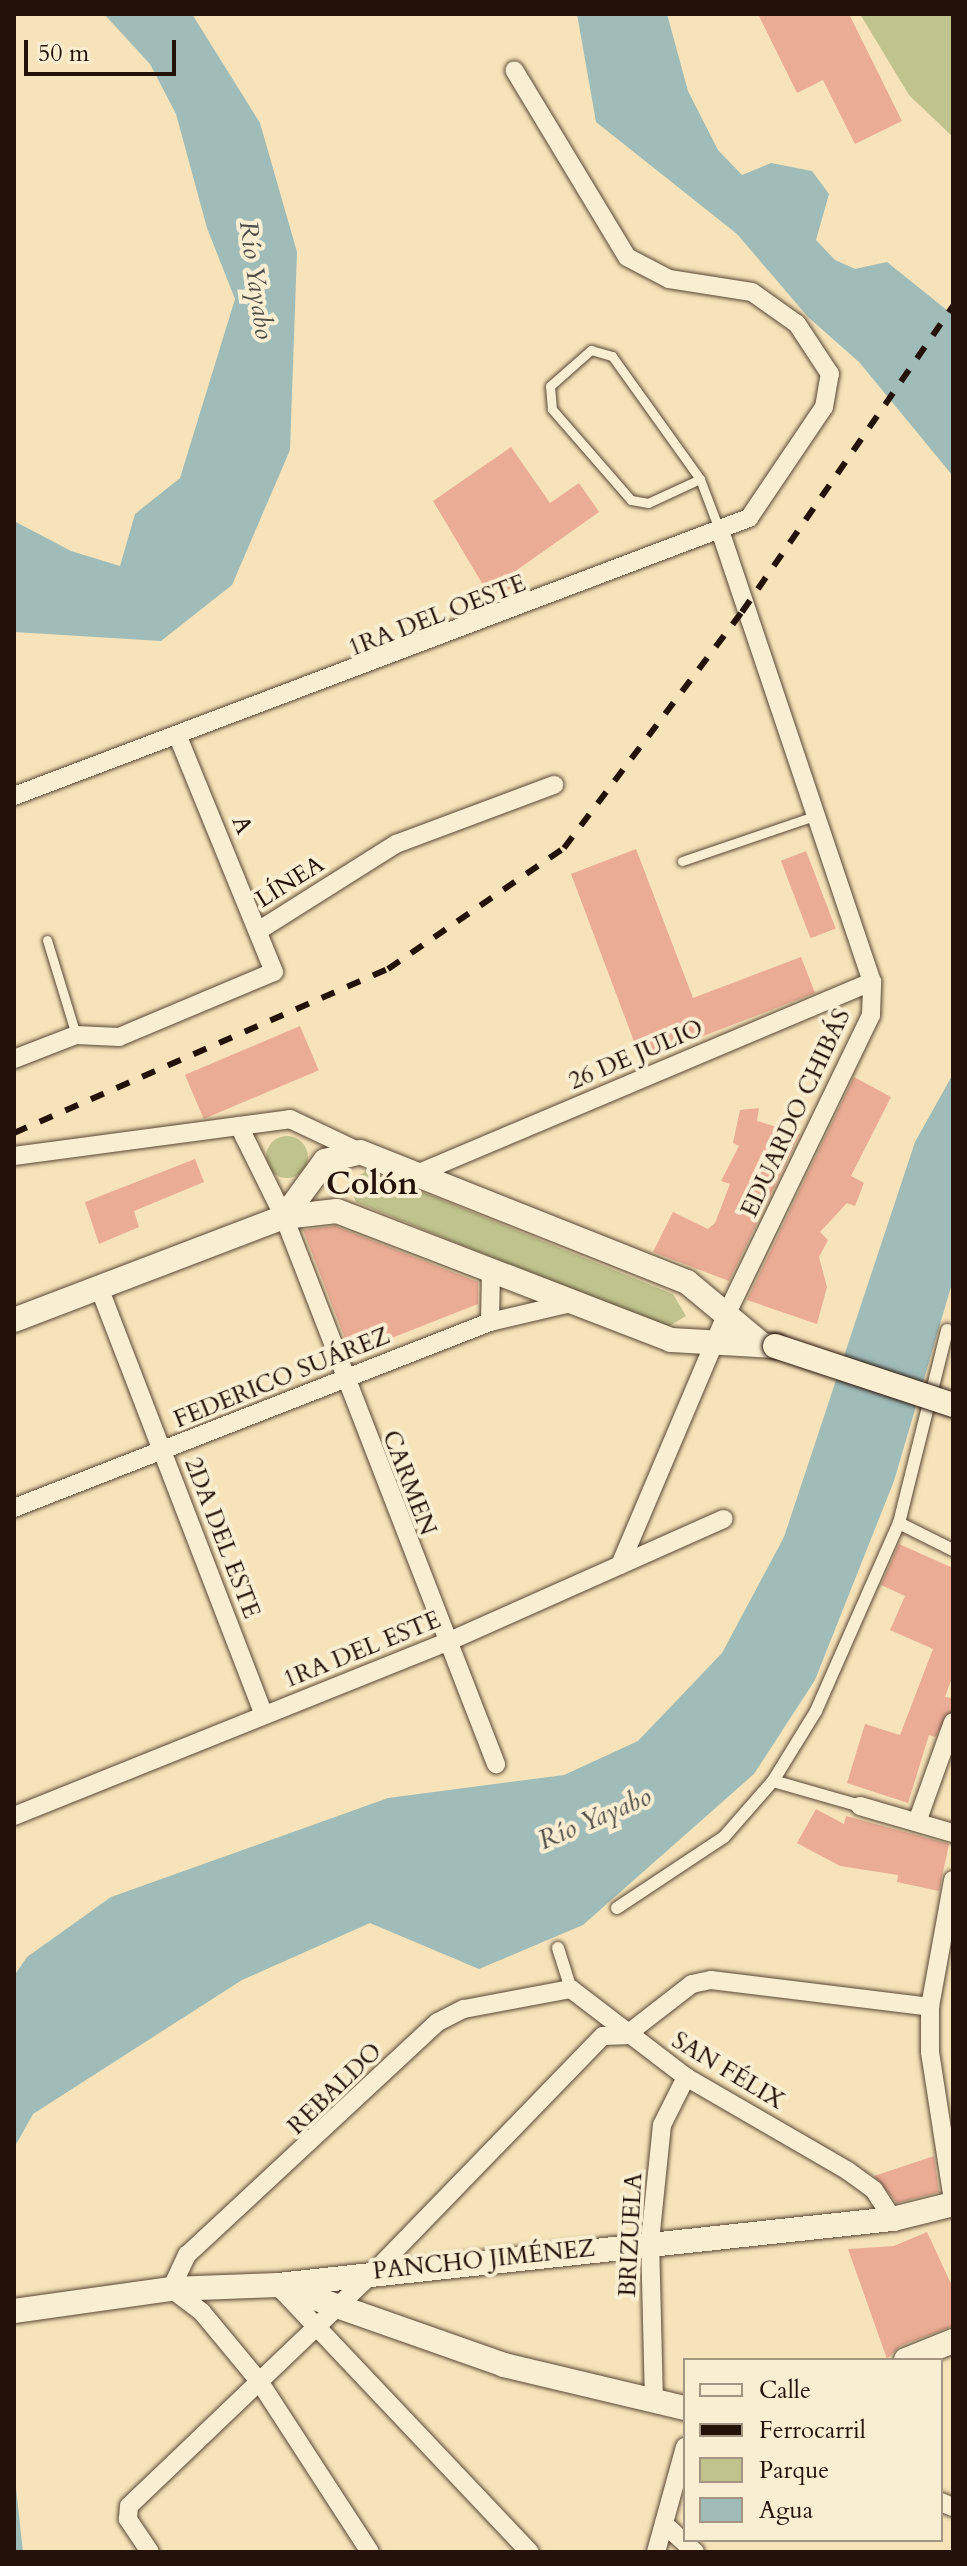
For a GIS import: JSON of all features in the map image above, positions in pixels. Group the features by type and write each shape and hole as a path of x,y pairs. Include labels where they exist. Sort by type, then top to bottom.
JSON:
{"main road":[{"path":"284,1217 336,1153 360,1152 687,1282 767,1344"},
{"path":"317,1176 337,1211"},
{"path":"14,1320 100,1290 284,1217 337,1211 671,1340 767,1344 953,1405"},
{"path":"671,1340 695,1335 704,1322 687,1282"},
{"name":"PANCHO JIMÉNEZ","path":"14,2311 171,2289 278,2285 650,2241 893,2219 953,2202"},
{"path":"278,2285 504,2365 683,2408"},
{"path":"911,2358 953,2341"}],"street":[{"name":"1RA DEL OESTE","path":"14,796 179,739 721,533 749,518 824,407 830,374 797,324 752,292 669,279 627,257 514,70"},
{"name":"EDUARDO CHIBÁS","path":"620,1565 718,1342 727,1313 871,1015 872,982 721,533"},
{"name":"A","path":"179,739 261,929"},
{"name":"LÍNEA","path":"14,1059 76,1035 119,1037 268,980 275,962 261,929 396,844 554,785"},
{"name":"26 DE JULIO","path":"419,1173 872,982"},
{"path":"14,1156 290,1119 360,1152"},
{"name":"CARMEN","path":"239,1126 284,1217 445,1643 496,1764"},
{"path":"490,1322 491,1272"},
{"name":"2DA DEL ESTE","path":"100,1290 264,1714"},
{"name":"FEDERICO SUÁREZ","path":"14,1508 490,1322 571,1303"},
{"path":"617,1908 724,1837 773,1781 816,1711 899,1523 947,1330"},
{"name":"1RA DEL ESTE","path":"14,1816 445,1643 724,1519"},
{"path":"899,1523 953,1550"},
{"path":"917,1822 953,1722"},
{"path":"773,1781 953,1833"},
{"path":"953,1880 930,2007 933,2096 953,2202"},
{"path":"558,1948 571,1989"},
{"path":"150,2552 128,2519 129,2506 374,2272 603,2036 626,2035 692,1984 711,1980 930,2007"},
{"name":"SAN FÉLIX","path":"571,1989 626,2035 686,2077 822,2152 874,2190 893,2219"},
{"name":"REBALDO","path":"171,2289 187,2255 438,2022 464,2009 571,1989"},
{"name":"BRIZUELA","path":"654,2402 650,2241 662,2125 686,2077"},
{"path":"278,2285 314,2328 530,2552"},
{"path":"171,2289 202,2312 259,2381 370,2552"},
{"path":"656,2552 683,2454"},
{"path":"664,2524 683,2541"}],"lane":[{"path":"700,479 648,503 631,500 552,409 550,386 591,350 612,356 700,479 721,533"},
{"path":"682,861 814,816"},
{"path":"47,940 76,1035"}],"green space":[{"path":"860,14 953,14 953,137 909,95"},
{"path":"287,1136 302,1142 308,1157 302,1172 287,1178 272,1172 266,1157 272,1142"},
{"path":"368,1170 673,1294 686,1316 666,1328 356,1202 348,1182"}],"water":[{"name":"Río Yayabo","path":"104,14 192,14 260,123 297,252 290,450 232,585 161,641 14,632 14,521 71,551 120,566 135,514 180,478 235,299 207,228 176,114 150,64"},
{"path":"577,14 667,14 688,91 718,150 742,175 771,163 812,171 829,194 816,240 835,260 855,269 887,262 953,315 953,476 859,362 808,317 737,234 596,122"},
{"name":"Río Yayabo","path":"953,1074 953,1280 894,1481 815,1680 754,1774 583,1925 479,1969 370,1923 242,1980 33,2114 14,2148 14,1976 27,1957 111,1897 388,1798 564,1775 638,1741 722,1653 784,1537 915,1142"},
{"path":"14,2470 23,2552 14,2552"}],"building":[{"path":"758,14 849,14 902,121 855,144 823,80 797,93"},
{"path":"511,447 550,503 579,483 599,512 517,570 527,584 489,595 433,501"},
{"path":"636,849 693,998 801,957 815,993 641,1060 571,874"},
{"path":"806,851 836,928 811,938 781,861"},
{"path":"300,1026 319,1070 204,1119 185,1075"},
{"path":"854,1077 891,1097 851,1176 864,1183 855,1206 847,1203 820,1232 828,1240 819,1257 827,1287 817,1324 747,1300"},
{"path":"759,1108 757,1121 800,1134 729,1281 653,1252 673,1212 708,1229 715,1223 730,1184 721,1181 739,1146 733,1143 740,1110"},
{"path":"195,1159 204,1182 134,1211 139,1227 99,1244 85,1202"},
{"path":"335,1226 478,1282 478,1304 351,1354 303,1230"},
{"path":"899,1544 953,1568 953,1675 945,1697 953,1698 953,1710 935,1737 929,1735 908,1803 847,1783 865,1724 900,1735 933,1649 890,1630 905,1596 881,1585"},
{"path":"816,1809 844,1824 846,1816 949,1844 939,1891 897,1882 898,1875 840,1866 797,1843"},
{"path":"934,2156 939,2192 897,2203 874,2176"},
{"path":"927,2232 953,2288 953,2326 900,2346 887,2358 848,2249 894,2246"}],"railway":[{"path":"14,1133 388,969 564,848 742,612 953,306"}],"district":[{"name":"Colón","path":"372,1184"}]}
